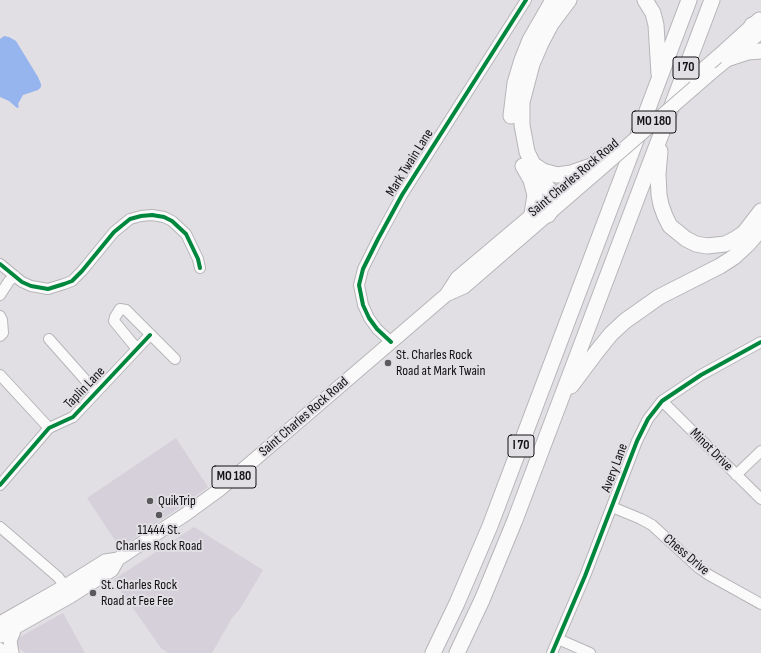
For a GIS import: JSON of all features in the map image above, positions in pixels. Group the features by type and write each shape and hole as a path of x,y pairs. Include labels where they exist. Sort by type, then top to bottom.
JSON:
{"highway":[{"path":"532,214 535,195 515,147 511,116 512,101 515,83 525,53 542,18 553,0"},
{"path":"554,203 533,165 525,146 522,125 522,102 532,64 541,43 551,24 569,0"},
{"path":"645,0 653,13 656,25 659,79"},
{"name":"I 70","path":"434,653 461,596 490,526 689,0"},
{"name":"I 70","path":"457,653 501,556 712,0"},
{"path":"724,57 761,51"},
{"path":"661,135 658,174 659,195 665,216 670,226 678,234 696,244 717,246 725,244 744,233 761,211"},
{"path":"533,165 543,171 557,175 592,169"},
{"path":"530,180 554,203"},
{"path":"561,400 598,350 625,321 659,297 720,266 734,257 761,229"}],"main road":[{"name":"Saint Charles Rock Road","path":"592,169 604,154 724,57 759,24"},
{"name":"Saint Charles Rock Road","path":"0,636 66,600 112,570 118,560 219,490 446,295 464,287 592,169 711,73 724,57"},
{"name":"Saint Charles Rock Road","path":"446,295 457,278 532,214 554,203"},
{"name":"Saint Charles Rock Road","path":"0,623 65,586 105,560 118,560"},
{"path":"12,653 10,641 15,628"}],"street":[{"name":"Mark Twain Lane","path":"391,342 377,329 369,318 363,305 359,285 363,269 402,194 526,0"},
{"path":"0,264 31,286 48,289 64,284 72,281 114,232 130,219 152,215 164,217 172,221 186,234 198,259 200,268"},
{"path":"0,294 9,281 15,276"},
{"path":"137,349 114,321 120,309 126,310 175,359"},
{"path":"0,316 2,320 3,333 0,336"},
{"name":"Taplin Lane","path":"0,485 49,428 73,417 150,335"},
{"path":"48,339 96,392"},
{"name":"Avery Lane","path":"552,653 585,576 637,441 648,419 662,402 700,375 761,342"},
{"path":"0,375 49,428"},
{"name":"Minot Drive","path":"662,402 761,499"},
{"path":"736,475 761,451"},
{"name":"Chess Drive","path":"612,507 652,525 699,568 761,604"},
{"path":"0,527 58,577 65,586"},
{"path":"558,640 590,653"},
{"path":"0,648 6,653"}],"shaded area":[{"name":"QuikTrip","path":"176,438 208,487 120,548 87,498"},
{"path":"194,527 263,570 240,609 232,618 212,653 168,653 161,648 113,580"},
{"path":"63,613 85,653 25,653 16,646 16,640 18,638"}],"water":[{"path":"4,36 16,41 41,84 41,87 38,90 23,95 18,104 19,107 17,108 9,101 0,97 0,39"}],"cycle path":[{"path":"391,342 377,329 369,318 363,305 359,285 363,269 402,195 526,0"},
{"path":"0,264 22,282 31,286 48,289 64,284 72,281 114,232 130,219 152,215 164,217 172,221 186,234 198,259 200,268"},
{"path":"0,485 49,428 73,417 150,335"},
{"path":"552,653 585,576 637,441 648,419 662,401 701,375 761,342"}],"place":[{"name":"St. Charles Rock Road at Mark Twain","path":"388,363"},
{"name":"QuikTrip","path":"150,501"},
{"name":"11444 St. Charles Rock Road","path":"159,515"},
{"name":"St. Charles Rock Road at Fee Fee","path":"93,593"}]}
